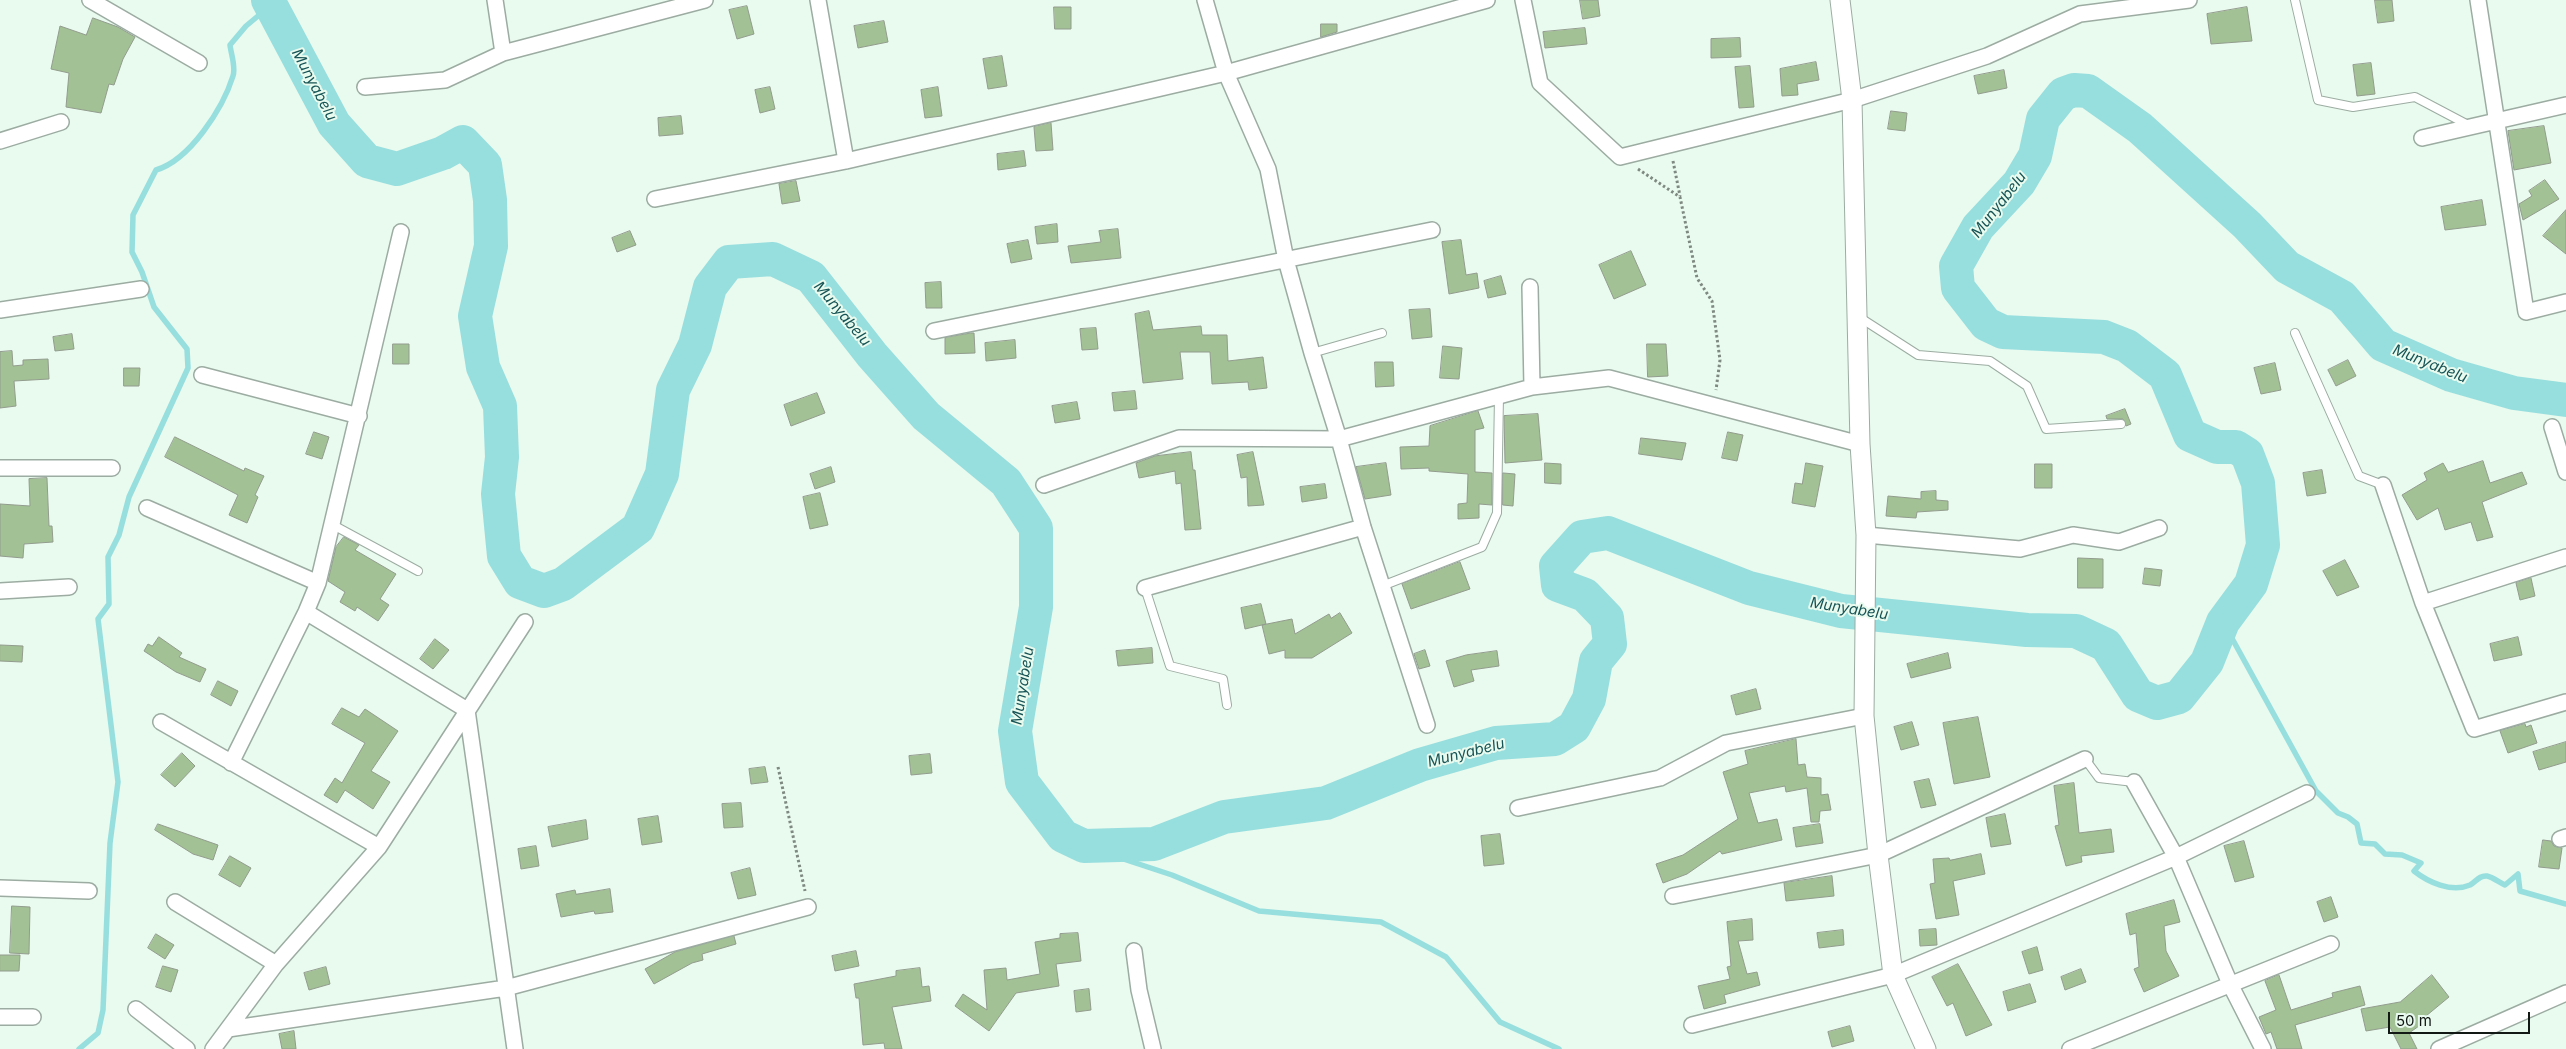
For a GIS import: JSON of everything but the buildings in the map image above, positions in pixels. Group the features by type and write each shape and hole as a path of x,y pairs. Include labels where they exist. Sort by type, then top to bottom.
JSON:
{"street":[{"path":"90,0 199,63"},
{"path":"495,0 503,53"},
{"path":"366,87 445,80 503,53 705,0"},
{"path":"818,0 846,161"},
{"path":"1206,0 1226,73 1268,169 1286,260 1339,439 1362,527 1428,725"},
{"path":"655,199 846,161 1226,73 1487,0"},
{"path":"1523,0 1540,83 1620,158 1852,100 1987,56 2080,14 2144,3 2189,0"},
{"path":"1840,0 1852,100 1860,444 1866,535 1864,716 1878,855 1893,975 1926,1049"},
{"path":"2478,0 2526,312 2566,302"},
{"path":"2422,138 2498,123 2566,105"},
{"path":"0,142 61,122"},
{"path":"934,331 1432,230"},
{"path":"231,763 306,612 318,583 334,525 401,232"},
{"path":"1530,287 1532,388"},
{"path":"0,310 141,289"},
{"path":"202,375 359,416"},
{"path":"1044,485 1179,438 1339,439 1532,388 1609,378 1860,444"},
{"path":"2552,427 2566,472"},
{"path":"0,468 112,468"},
{"path":"2383,485 2423,603 2474,729 2566,702"},
{"path":"147,508 318,583"},
{"path":"1145,588 1362,527"},
{"path":"1866,535 2020,549 2073,535 2119,542 2159,528"},
{"path":"2423,603 2566,557"},
{"path":"0,591 69,588"},
{"path":"306,612 467,710"},
{"path":"212,1049 276,964 379,846 526,622"},
{"path":"467,710 515,1049"},
{"path":"1518,808 1660,778 1726,743 1864,716"},
{"path":"161,722 379,846"},
{"path":"1673,896 1878,855 2085,758"},
{"path":"2134,782 2176,857 2231,986 2263,1049"},
{"path":"1692,1025 1893,975 2176,857 2307,793"},
{"path":"0,888 89,891"},
{"path":"175,902 276,964"},
{"path":"228,1029 506,988 808,906"},
{"path":"2070,1049 2332,944"},
{"path":"1134,951 1140,990 1153,1049"},
{"path":"2440,1049 2566,993"},
{"path":"136,1009 187,1049"},
{"path":"0,1017 32,1017"}],"lane":[{"path":"2295,0 2318,100 2353,107 2415,97 2472,127"},
{"path":"1857,316 1918,355 1990,361 2027,386 2046,429 2121,424"},
{"path":"1312,353 1382,333"},
{"path":"2295,333 2359,476 2383,485"},
{"path":"1382,586 1482,547 1497,513 1499,396"},
{"path":"334,525 418,571"},
{"path":"1145,588 1170,666 1223,678 1227,705"},
{"path":"2085,758 2098,778 2134,782"}],"path":[{"path":"1670,145 1696,278 1712,301 1720,360 1714,405"},
{"path":"1620,158 1680,197"},
{"path":"778,767 808,906"}],"waterway":[{"name":"Munyabelu","path":"268,0 334,124 367,161 397,169 443,153 463,142 485,165 490,200 491,246 475,316 483,367 500,406 502,457 498,494 504,556 520,582 544,591 563,584 638,528 662,474 673,390 695,345 710,287 729,262 773,259 811,277 872,355 926,416 1006,482 1036,528 1036,607 1015,731 1022,782 1063,836 1084,846 1154,844 1224,817 1326,803 1420,765 1496,743 1555,739 1574,727 1589,699 1596,661 1610,644 1607,618 1585,595 1558,585 1556,566 1582,537 1608,533 1749,588 1841,611 2027,630 2076,631 2106,645 2138,695 2157,703 2179,697 2207,662 2223,622 2251,584 2263,545 2258,483 2247,454 2236,447 2217,447 2190,435 2165,375 2127,346 2104,337 2003,332 1986,324 1958,288 1956,266 1978,227 2019,183 2035,156 2043,119 2063,94 2074,90 2088,91 2140,128 2247,225 2287,267 2342,297 2383,345 2451,375 2514,393 2566,400"},
{"path":"79,1049 98,1033 103,1010 110,843 118,782 98,619 109,604 108,557 119,535 129,497 188,368 187,349 154,307 142,272 132,252 133,215 156,170 181,156 204,131 222,103 233,76 234,65 230,45 246,26 270,6"},
{"path":"2223,622 2316,791 2338,813 2348,817 2357,824 2361,843 2375,844 2385,854 2402,855 2421,863 2414,871 2440,885 2455,888 2463,887 2484,876 2491,877 2505,885 2518,874 2520,891 2566,904"},
{"path":"1084,846 1172,875 1259,911 1381,922 1446,957 1500,1022 1559,1049"}]}
